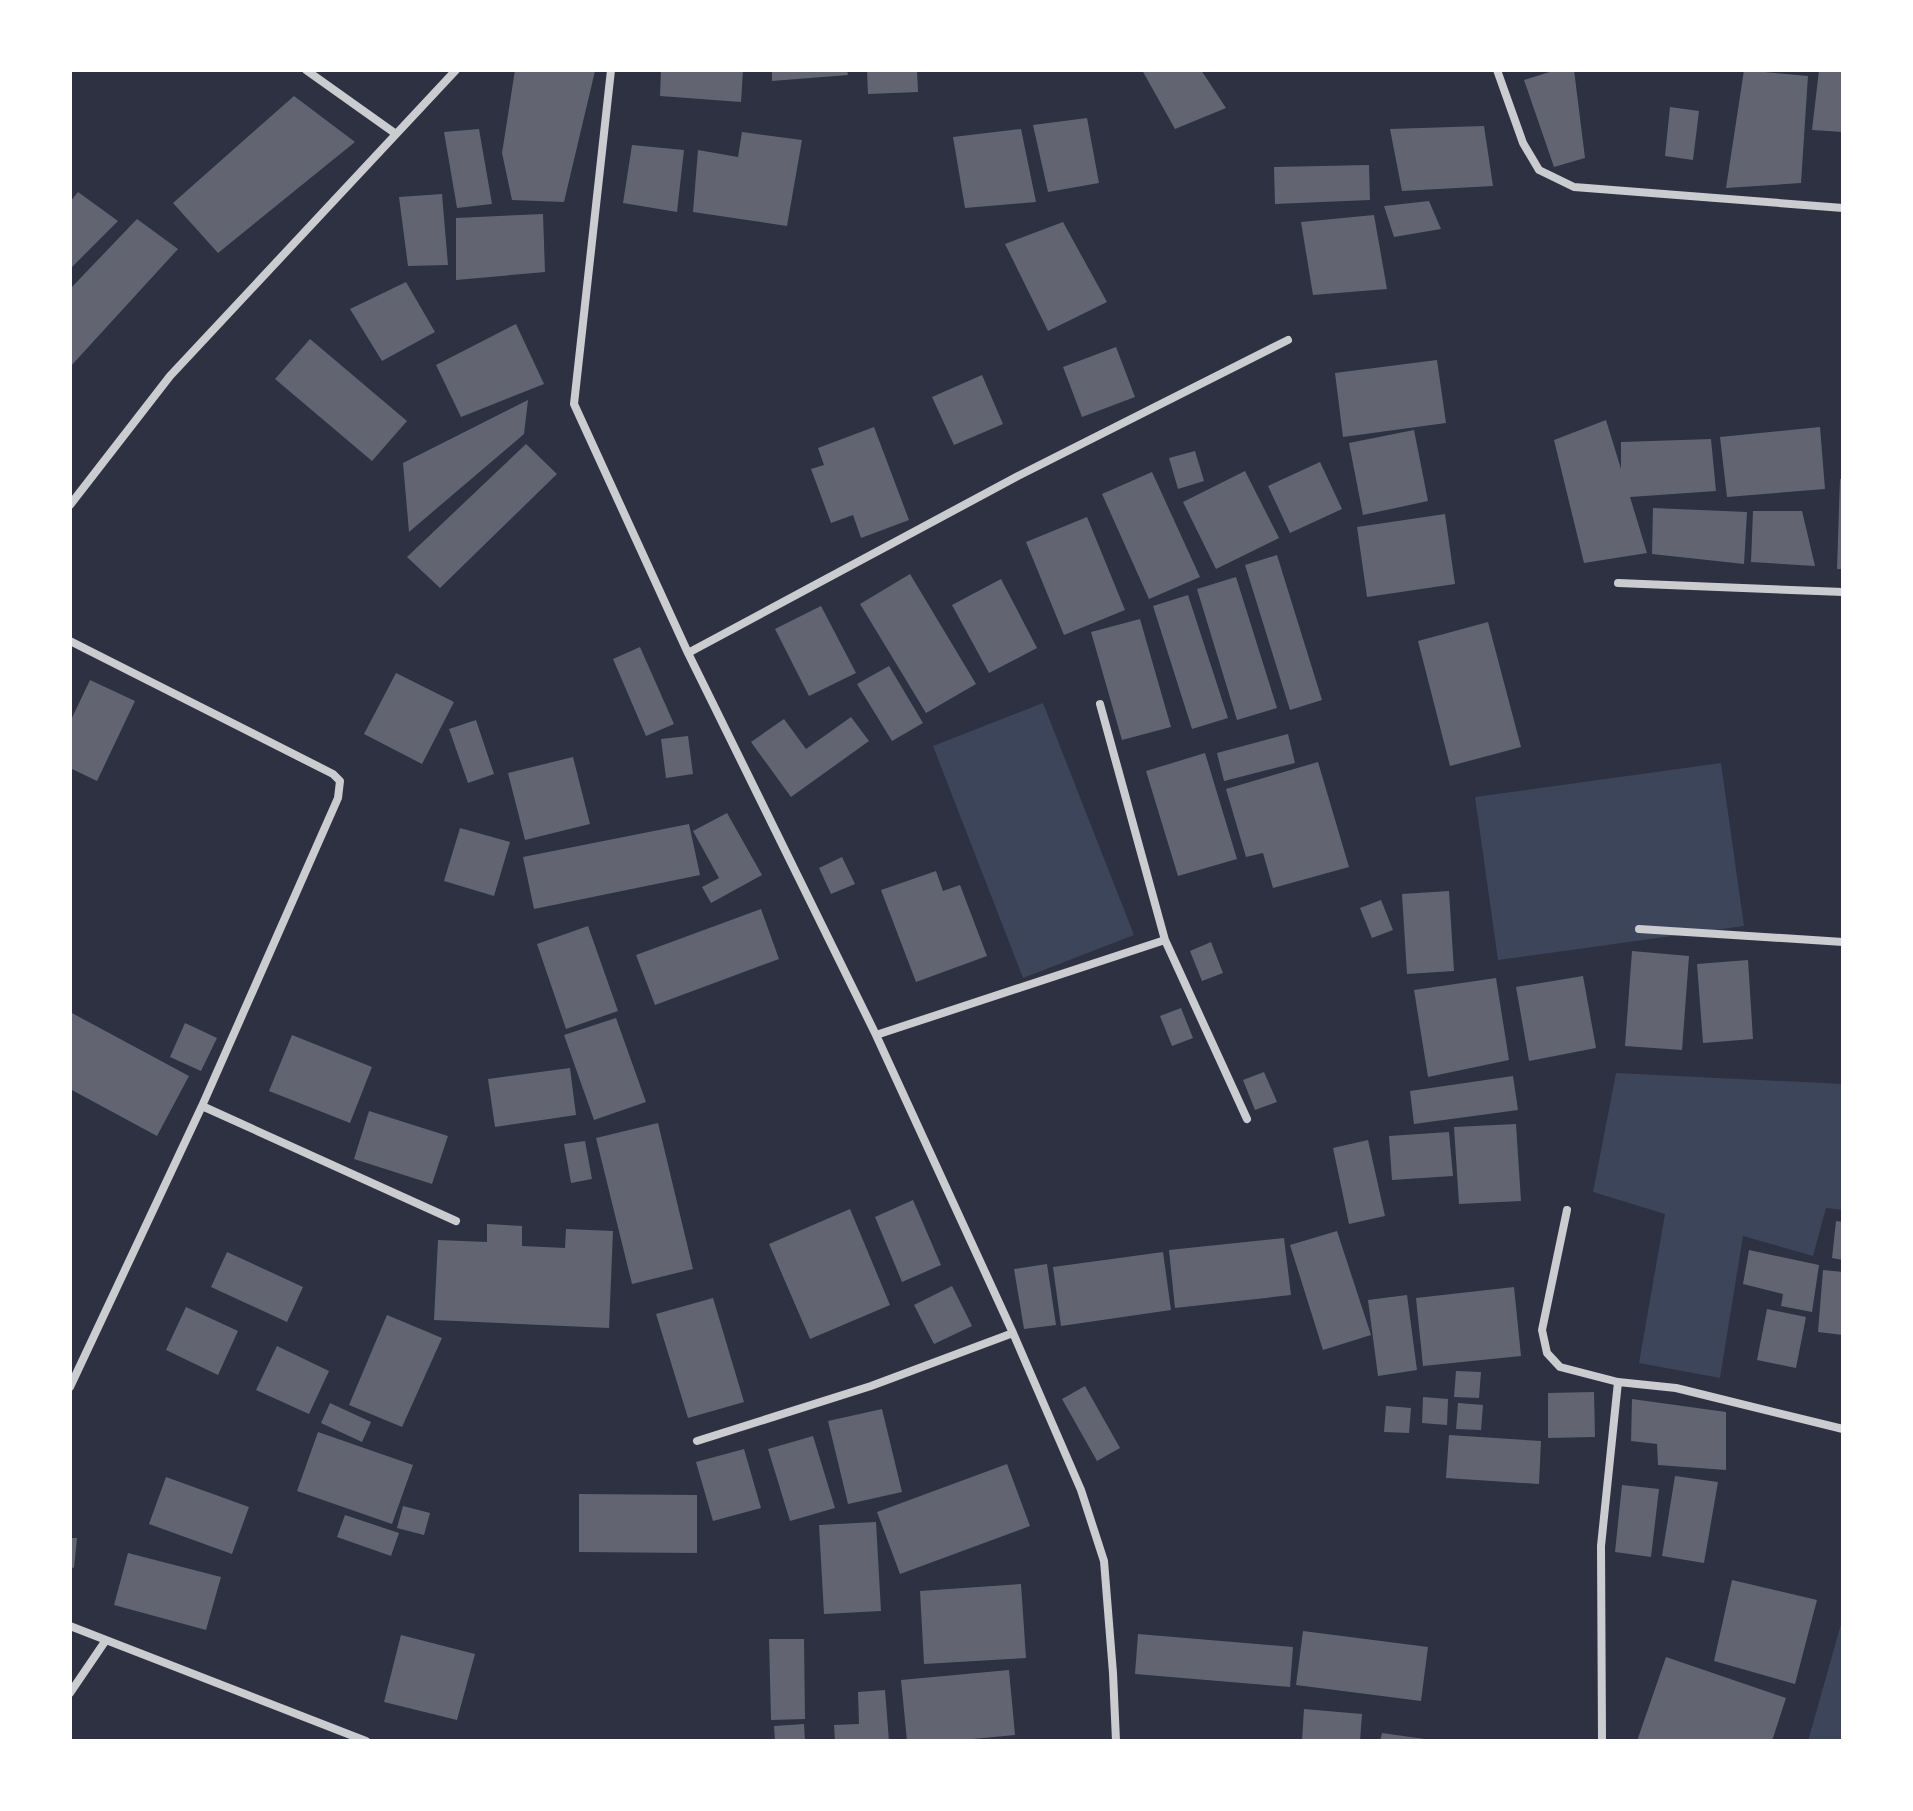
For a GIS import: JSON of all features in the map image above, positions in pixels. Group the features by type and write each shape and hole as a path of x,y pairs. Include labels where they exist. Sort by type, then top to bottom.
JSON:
{"street":[{"path":"306,70 396,134"},
{"path":"70,505 170,376 456,70"},
{"path":"611,70 574,404 688,653 876,1035 1013,1333 1081,1490 1104,1561 1116,1741"},
{"path":"1497,70 1523,143 1539,170 1574,187 1843,208"},
{"path":"688,653 1018,476 1288,340"},
{"path":"1618,583 1843,592"},
{"path":"70,641 333,774 340,781 338,798 202,1106 70,1387"},
{"path":"1100,704 1165,940 1247,1119"},
{"path":"1639,929 1843,942"},
{"path":"876,1035 1165,940"},
{"path":"202,1106 456,1221"},
{"path":"1567,1210 1542,1330 1547,1353 1560,1367 1618,1382 1676,1388 1843,1429"},
{"path":"697,1441 871,1386 1013,1333"},
{"path":"1602,1741 1601,1546 1618,1382"},
{"path":"70,1626 366,1741"},
{"path":"70,1693 106,1640"}],"shaded area":[{"path":"1043,703 1134,935 1023,978 933,746"},
{"path":"1721,763 1744,926 1498,960 1475,797"},
{"path":"1616,1073 1843,1084 1843,1210 1826,1208 1813,1256 1743,1236 1720,1378 1639,1363 1665,1214 1593,1192"},
{"path":"1843,1617 1843,1741 1808,1741"}],"building":[{"path":"515,70 595,71 564,202 512,200 502,153"},
{"path":"661,70 743,70 741,102 660,96"},
{"path":"772,70 847,70 848,75 772,81"},
{"path":"867,70 917,70 918,92 868,94"},
{"path":"1142,70 1201,70 1226,108 1175,129"},
{"path":"1556,70 1574,70 1585,158 1554,167 1524,80"},
{"path":"1744,70 1808,76 1801,183 1726,188"},
{"path":"1819,70 1843,70 1843,132 1812,130"},
{"path":"294,96 355,142 218,253 173,203"},
{"path":"1670,107 1699,111 1693,160 1665,156"},
{"path":"1087,118 1099,183 1048,192 1033,125"},
{"path":"1484,126 1493,186 1402,191 1390,129"},
{"path":"479,129 492,204 457,208 444,132"},
{"path":"1021,129 1036,202 965,208 953,137"},
{"path":"742,132 802,140 787,226 693,212 698,150 738,157"},
{"path":"632,145 684,150 677,212 623,203"},
{"path":"1369,165 1370,200 1275,204 1274,167"},
{"path":"78,192 118,221 70,269 70,202"},
{"path":"442,194 448,265 408,266 399,197"},
{"path":"1429,201 1441,229 1394,237 1384,206"},
{"path":"543,214 545,272 456,280 456,218"},
{"path":"1374,215 1387,289 1313,295 1301,222"},
{"path":"137,219 178,249 70,367 70,289"},
{"path":"1063,222 1107,302 1048,331 1005,244"},
{"path":"406,282 435,332 382,361 350,309"},
{"path":"516,324 544,384 461,417 436,365"},
{"path":"310,339 407,421 372,461 275,379"},
{"path":"1116,347 1135,397 1082,417 1063,367"},
{"path":"1437,360 1446,423 1343,437 1335,373"},
{"path":"982,375 1003,424 954,445 932,397"},
{"path":"528,400 524,434 409,532 403,463"},
{"path":"1606,420 1621,469 1621,442 1711,439 1716,491 1630,497 1647,553 1584,563 1554,440"},
{"path":"874,427 909,520 861,538 853,515 831,523 811,469 824,465 818,448"},
{"path":"1820,427 1825,489 1727,497 1720,437"},
{"path":"1414,430 1428,501 1363,515 1349,443"},
{"path":"526,444 557,474 440,588 407,557"},
{"path":"1195,451 1204,481 1178,489 1169,458"},
{"path":"1320,462 1342,509 1290,533 1268,486"},
{"path":"1245,471 1279,538 1216,569 1183,502"},
{"path":"1152,472 1200,577 1149,599 1102,494"},
{"path":"1840,479 1843,479 1843,569 1837,569"},
{"path":"1653,508 1747,512 1744,564 1652,554"},
{"path":"1753,511 1802,511 1815,566 1751,562"},
{"path":"1445,514 1455,584 1367,597 1357,527"},
{"path":"1087,517 1125,610 1064,635 1026,542"},
{"path":"1277,555 1322,700 1290,710 1245,565"},
{"path":"910,574 976,684 926,713 860,604"},
{"path":"1236,577 1277,708 1237,720 1197,589"},
{"path":"1001,579 1037,648 989,673 952,605"},
{"path":"1188,595 1228,718 1192,729 1153,606"},
{"path":"821,606 856,673 809,696 775,629"},
{"path":"1140,619 1171,727 1122,740 1091,632"},
{"path":"1488,622 1521,747 1450,766 1418,641"},
{"path":"640,647 674,724 646,736 613,659"},
{"path":"889,666 923,723 892,741 857,684"},
{"path":"396,673 454,702 422,764 364,734"},
{"path":"90,680 135,701 97,781 70,768 70,722"},
{"path":"851,717 869,741 791,797 751,742 784,719 806,749"},
{"path":"476,720 494,774 468,783 449,729"},
{"path":"1288,734 1295,763 1224,781 1217,753"},
{"path":"688,736 693,774 666,778 661,739"},
{"path":"1205,753 1237,859 1178,876 1146,771"},
{"path":"573,757 590,824 525,840 508,773"},
{"path":"1318,762 1349,867 1273,888 1263,853 1246,857 1226,789"},
{"path":"727,813 762,875 711,903 702,887 719,878 693,831"},
{"path":"689,824 700,875 534,909 523,857"},
{"path":"460,828 510,842 494,896 444,881"},
{"path":"842,857 855,884 831,894 819,868"},
{"path":"936,871 943,891 960,885 987,956 916,982 881,890"},
{"path":"1449,891 1454,971 1407,974 1402,894"},
{"path":"1381,900 1393,930 1372,938 1360,908"},
{"path":"761,909 779,959 655,1005 636,955"},
{"path":"588,926 618,1011 566,1029 537,944"},
{"path":"1211,942 1223,973 1202,981 1190,951"},
{"path":"1632,951 1689,956 1682,1050 1625,1046"},
{"path":"1748,960 1753,1039 1703,1043 1697,964"},
{"path":"1583,976 1596,1048 1529,1061 1516,987"},
{"path":"1496,978 1509,1060 1428,1077 1414,990"},
{"path":"1181,1008 1193,1038 1172,1046 1160,1016"},
{"path":"70,1012 189,1076 157,1136 70,1089"},
{"path":"616,1018 646,1102 594,1120 564,1035"},
{"path":"185,1023 217,1038 201,1071 170,1057"},
{"path":"292,1035 372,1067 350,1123 269,1091"},
{"path":"570,1068 576,1115 495,1127 488,1079"},
{"path":"1264,1072 1277,1102 1255,1110 1243,1080"},
{"path":"1513,1076 1518,1110 1414,1124 1410,1091"},
{"path":"369,1111 448,1136 432,1184 354,1159"},
{"path":"658,1123 693,1269 632,1284 596,1138"},
{"path":"1516,1124 1521,1201 1459,1204 1454,1127"},
{"path":"1449,1132 1453,1176 1392,1180 1389,1136"},
{"path":"1368,1140 1385,1216 1349,1224 1333,1148"},
{"path":"585,1141 592,1179 571,1183 564,1144"},
{"path":"913,1200 941,1265 902,1282 875,1217"},
{"path":"850,1209 890,1305 810,1339 769,1244"},
{"path":"1836,1221 1843,1222 1843,1260 1832,1258"},
{"path":"487,1224 522,1226 522,1246 565,1248 566,1229 613,1231 609,1328 434,1320 438,1240 487,1242"},
{"path":"1337,1231 1371,1335 1323,1350 1290,1245"},
{"path":"1284,1238 1291,1295 1175,1308 1169,1250"},
{"path":"1749,1250 1819,1265 1812,1312 1781,1306 1783,1294 1743,1284"},
{"path":"227,1252 303,1287 287,1322 211,1287"},
{"path":"1163,1252 1171,1310 1061,1326 1053,1267"},
{"path":"1047,1264 1056,1325 1024,1329 1014,1269"},
{"path":"1823,1270 1843,1272 1843,1335 1818,1332"},
{"path":"952,1286 972,1326 934,1344 914,1305"},
{"path":"1514,1287 1521,1356 1423,1366 1416,1298"},
{"path":"1407,1295 1417,1370 1378,1376 1368,1300"},
{"path":"713,1298 744,1402 688,1418 656,1314"},
{"path":"186,1307 238,1331 218,1375 166,1350"},
{"path":"1767,1309 1806,1317 1796,1368 1757,1360"},
{"path":"387,1315 442,1338 402,1427 349,1405"},
{"path":"277,1346 329,1371 309,1414 256,1390"},
{"path":"1456,1371 1481,1372 1479,1398 1454,1397"},
{"path":"1085,1386 1120,1448 1097,1461 1062,1399"},
{"path":"1594,1392 1595,1437 1548,1438 1548,1393"},
{"path":"1423,1397 1448,1399 1447,1425 1422,1423"},
{"path":"1632,1399 1726,1412 1726,1470 1658,1465 1657,1444 1631,1441"},
{"path":"330,1403 371,1422 362,1442 321,1423"},
{"path":"1458,1403 1483,1405 1481,1430 1456,1429"},
{"path":"1386,1406 1411,1408 1409,1433 1384,1432"},
{"path":"882,1409 902,1492 848,1504 828,1421"},
{"path":"318,1432 413,1465 392,1524 297,1491"},
{"path":"1449,1435 1541,1441 1539,1484 1446,1478"},
{"path":"813,1436 835,1508 790,1521 768,1449"},
{"path":"744,1449 761,1508 713,1521 696,1462"},
{"path":"1007,1464 1030,1526 900,1574 877,1512"},
{"path":"1675,1476 1718,1482 1704,1563 1662,1556"},
{"path":"166,1477 249,1507 232,1554 149,1524"},
{"path":"1622,1485 1659,1489 1651,1557 1615,1552"},
{"path":"579,1494 697,1495 697,1553 579,1552"},
{"path":"403,1506 430,1513 424,1535 397,1528"},
{"path":"345,1515 399,1533 391,1556 337,1537"},
{"path":"876,1522 881,1611 824,1614 819,1525"},
{"path":"70,1538 77,1538 74,1568 70,1567"},
{"path":"128,1553 221,1577 206,1630 114,1605"},
{"path":"1732,1580 1817,1600 1795,1684 1714,1661"},
{"path":"1021,1584 1026,1658 924,1664 920,1591"},
{"path":"1303,1631 1428,1647 1421,1701 1296,1685"},
{"path":"1138,1634 1293,1647 1290,1687 1135,1674"},
{"path":"401,1635 475,1654 457,1720 384,1702"},
{"path":"769,1639 804,1639 805,1719 771,1720"},
{"path":"1666,1657 1786,1698 1772,1741 1637,1741"},
{"path":"1009,1670 1015,1735 952,1741 907,1741 901,1680"},
{"path":"885,1690 889,1741 835,1741 834,1725 859,1724 858,1692"},
{"path":"1304,1709 1362,1714 1360,1741 1302,1741"},
{"path":"804,1724 805,1741 775,1741 774,1726"},
{"path":"1382,1733 1425,1739 1425,1741 1380,1741"}]}
